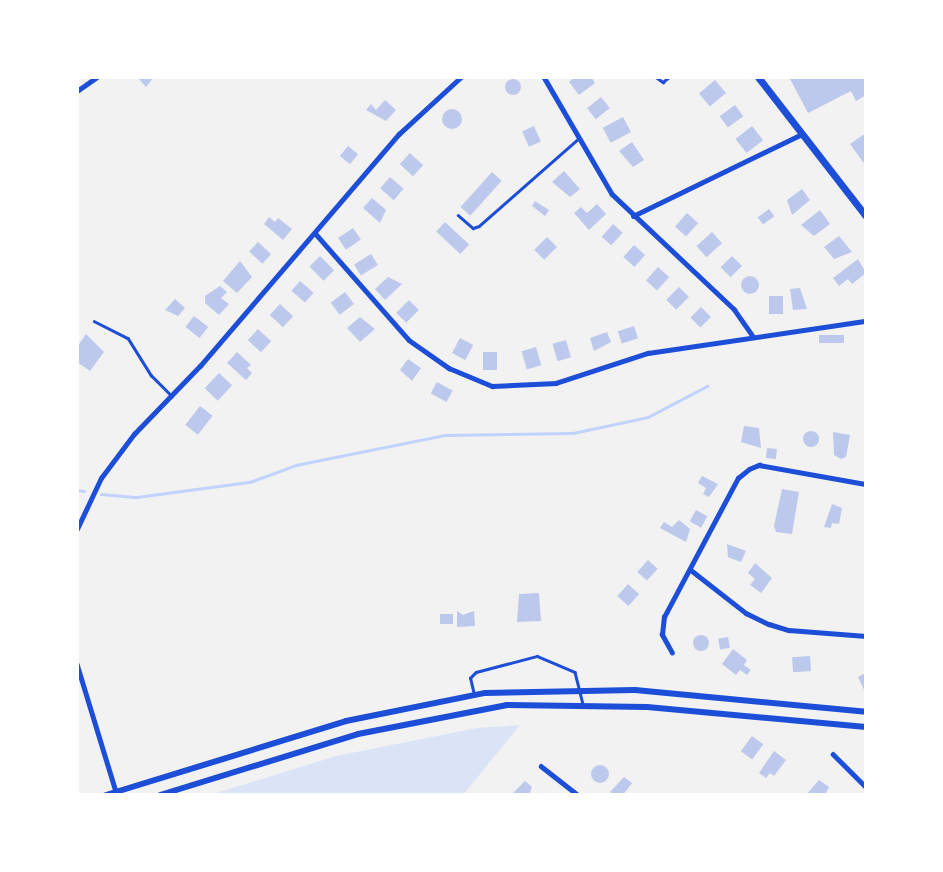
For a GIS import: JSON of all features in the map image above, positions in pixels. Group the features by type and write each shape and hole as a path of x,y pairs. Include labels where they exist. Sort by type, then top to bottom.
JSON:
{"main road":[{"path":"758,77 866,216"},
{"path":"106,795 346,721 474,695 582,688 866,712"},
{"path":"160,795 409,722 507,705 583,704 866,727"}],"street":[{"path":"77,91 97,77"},
{"path":"77,529 109,465 399,134 461,77"},
{"path":"544,77 596,173 633,216 734,309 753,336"},
{"path":"633,216 802,134"},
{"path":"315,233 409,340 477,383 540,386 648,353 866,321"},
{"path":"672,653 662,635 664,617 738,478 749,468 759,464 866,484"},
{"path":"691,570 746,613 769,624 789,631 866,636"},
{"path":"77,664 117,793"},
{"path":"833,754 866,787"},
{"path":"541,766 579,795"}],"lane":[{"path":"656,77 663,82 669,77"},
{"path":"458,215 473,228 479,226 578,139"},
{"path":"94,321 128,338 151,375 172,396"},
{"path":"474,695 470,678 476,672 537,656 571,668 582,688 583,704"}],"shaded area":[{"path":"520,725 463,795 210,795 336,756 477,728"}],"building":[{"path":"137,77 154,77 146,87"},
{"path":"575,77 591,77 595,83 579,95 569,82"},
{"path":"789,77 866,77 866,95 856,101 851,91 808,113"},
{"path":"510,79 516,79 521,87 519,93 510,95 505,90 505,84"},
{"path":"715,80 726,93 710,107 699,93"},
{"path":"601,97 610,108 596,119 587,108"},
{"path":"385,100 396,110 386,121 366,110 371,104 376,110"},
{"path":"735,105 743,116 728,127 720,116"},
{"path":"452,109 459,112 462,119 459,126 452,129 445,126 442,119 445,112"},
{"path":"623,117 631,132 611,143 603,128"},
{"path":"534,126 541,142 529,147 522,131"},
{"path":"752,126 763,140 747,153 735,139"},
{"path":"866,133 866,166 850,144"},
{"path":"632,142 644,160 633,167 619,151"},
{"path":"348,146 358,154 350,164 340,156"},
{"path":"410,153 423,165 413,176 400,164"},
{"path":"564,171 580,189 570,197 552,182"},
{"path":"492,172 502,181 470,216 461,207"},
{"path":"390,177 404,189 394,200 380,188"},
{"path":"802,189 810,200 792,215 787,200"},
{"path":"372,198 386,210 380,223 363,208"},
{"path":"535,201 549,210 545,216 532,206"},
{"path":"597,204 606,214 589,230 574,213 581,207 587,213"},
{"path":"769,209 774,216 763,225 758,217"},
{"path":"820,210 830,224 814,236 801,225"},
{"path":"687,213 698,223 686,236 675,226"},
{"path":"269,217 275,222 278,218 292,229 283,240 264,224"},
{"path":"445,222 469,245 460,254 436,232"},
{"path":"613,224 623,233 611,245 602,237"},
{"path":"353,228 361,240 346,250 338,238"},
{"path":"712,232 722,243 706,257 696,246"},
{"path":"839,236 852,252 834,259 824,247"},
{"path":"547,237 557,247 544,260 534,250"},
{"path":"258,242 271,254 262,264 249,252"},
{"path":"634,245 645,255 634,267 623,257"},
{"path":"371,254 378,265 361,276 354,265"},
{"path":"320,256 334,270 324,281 309,267"},
{"path":"732,256 742,266 731,277 721,267"},
{"path":"858,259 866,273 852,284 848,279 839,286 833,278"},
{"path":"240,261 252,277 237,293 223,281"},
{"path":"658,267 669,277 657,290 646,280"},
{"path":"746,276 754,276 759,285 757,292 746,294 741,289 741,281"},
{"path":"388,277 402,284 385,300 375,289"},
{"path":"300,281 314,293 305,303 291,291"},
{"path":"220,286 227,292 221,298 229,304 219,315 205,303 205,296"},
{"path":"679,287 689,297 676,310 666,300"},
{"path":"800,288 807,309 793,310 790,289"},
{"path":"345,292 354,304 340,315 331,303"},
{"path":"769,296 783,296 783,314 769,314"},
{"path":"175,299 185,308 178,316 165,310"},
{"path":"409,300 419,310 406,323 396,313"},
{"path":"280,304 293,316 283,327 270,315"},
{"path":"701,307 711,317 700,328 690,318"},
{"path":"194,316 208,327 200,338 185,327"},
{"path":"360,317 375,329 360,342 347,328"},
{"path":"634,326 638,338 622,344 618,331"},
{"path":"258,329 271,341 261,352 248,340"},
{"path":"607,332 611,342 594,351 590,338"},
{"path":"86,334 104,352 90,371 77,362 77,347"},
{"path":"819,335 844,335 844,343 819,343"},
{"path":"460,338 473,345 465,360 452,353"},
{"path":"566,340 571,357 558,361 553,344"},
{"path":"536,347 541,365 527,369 522,351"},
{"path":"237,352 251,365 247,368 252,373 246,380 227,363"},
{"path":"483,352 497,352 497,370 483,370"},
{"path":"408,359 421,368 412,381 400,370"},
{"path":"219,373 232,385 218,401 205,388"},
{"path":"437,382 453,391 446,402 431,393"},
{"path":"200,406 213,416 198,435 185,425"},
{"path":"744,426 759,428 761,448 741,442"},
{"path":"808,431 814,431 819,439 817,445 808,447 803,442 803,436"},
{"path":"833,432 850,435 846,457 841,459 834,455"},
{"path":"767,448 777,449 776,459 766,458"},
{"path":"702,476 718,484 709,497 703,494 706,488 698,483"},
{"path":"782,489 799,492 792,534 776,532 774,526"},
{"path":"832,504 842,508 839,524 832,523 831,528 824,527"},
{"path":"696,510 707,516 701,528 690,521"},
{"path":"679,520 690,529 686,542 660,528 664,522 672,527"},
{"path":"727,544 746,551 741,562 728,557"},
{"path":"648,560 658,569 647,581 637,572"},
{"path":"755,563 772,578 761,593 750,585 755,579 748,573"},
{"path":"628,584 639,594 628,606 617,596"},
{"path":"539,593 541,621 517,622 519,594"},
{"path":"457,611 463,615 474,611 475,626 457,627"},
{"path":"440,614 453,614 453,624 440,624"},
{"path":"701,635 709,643 701,651 693,643"},
{"path":"728,637 730,648 720,650 718,639"},
{"path":"733,649 747,660 744,665 751,670 747,675 740,670 736,675 722,664"},
{"path":"810,656 811,671 793,672 792,657"},
{"path":"866,673 866,694 858,677"},
{"path":"752,736 763,744 752,760 741,751"},
{"path":"774,751 786,760 774,776 770,773 766,778 759,773"},
{"path":"596,765 604,765 609,774 607,781 596,783 591,778 591,770"},
{"path":"624,777 632,783 623,795 614,795 610,792"},
{"path":"819,780 829,787 825,795 806,795"},
{"path":"525,781 532,787 529,795 511,795"}],"waterway":[{"path":"101,494 137,497 250,482 296,465 445,435 573,433 648,417 707,386"},
{"path":"77,490 84,491"}]}
